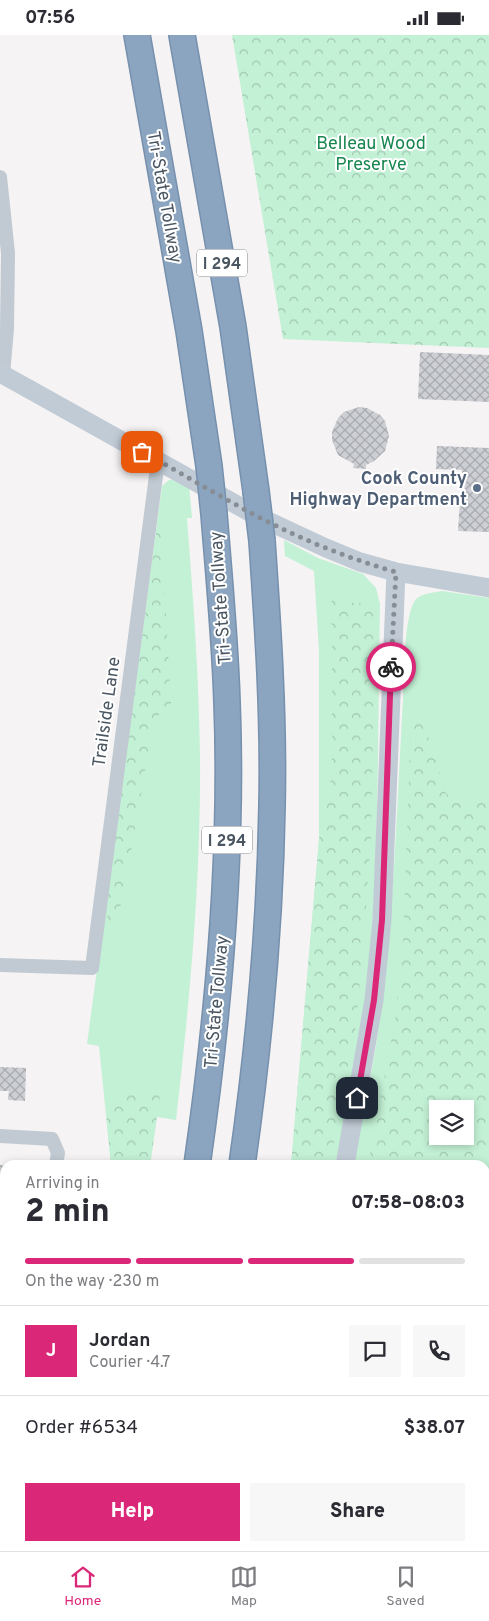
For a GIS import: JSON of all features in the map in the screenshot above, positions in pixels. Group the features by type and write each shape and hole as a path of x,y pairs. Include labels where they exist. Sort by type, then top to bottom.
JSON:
{"highway":[{"name":"Tri-State Tollway","path":"137,35 189,331 209,466 222,605 227,702 227,852 219,974 207,1095 198,1160"},
{"name":"I 294","path":"182,35 233,327 256,491 262,541 271,698 272,805 268,908 258,1039 243,1160"}],"street":[{"path":"0,177 8,253 7,329 2,374 263,519 326,549 396,572 429,579 489,587"},
{"name":"Trailside Lane","path":"0,965 92,968 158,460"},
{"path":"346,1160 372,1009 382,920 396,572"},
{"path":"0,1136 52,1139 58,1153 57,1160"}],"green space":[{"name":"Belleau Wood Preserve","path":"232,35 489,35 489,348 283,339"},
{"path":"175,479 189,485 192,518 187,518 197,667 200,757 199,848 194,939 176,1120 157,1117 151,1160 110,1160 99,1046 87,1044 162,486 169,480"},
{"path":"164,518 162,546 171,704 160,713 151,725 148,754 123,897 116,922 108,924 106,902 158,520"},
{"path":"284,540 318,558 363,574 376,588 380,604 376,837 371,946 359,1040 336,1160 291,1160 319,839 319,651 314,571 285,556"},
{"path":"442,591 489,598 489,1160 354,1160 373,1063 387,960 408,621 414,602 423,595"},
{"path":"332,600 370,605 375,614 371,837 356,1025 331,1160 291,1160 319,839 332,768 332,627 330,609"},
{"path":"414,708 419,709 445,792 456,803 489,793 489,1139 478,1160 369,1160 395,1020 403,945 411,720"},
{"path":"124,1094 160,1095 151,1160 111,1160 106,1111"}],"building":[{"path":"420,352 489,355 489,402 418,399"},
{"path":"359,407 367,408 380,415 385,421 389,436 385,451 374,461 366,465 366,469 353,468 354,464 338,455 332,440 332,432 338,418 344,412"},
{"name":"Cook County Highway Department","path":"437,446 489,448 489,532 458,531 460,498 464,498 465,479 462,479 462,470 436,469"},
{"path":"0,1067 26,1068 25,1101 8,1100 9,1091 0,1091"}],"way so far":[{"path":"142,452 255,515 326,549 396,572 391,667"}],"place":[{"name":"Cook County Highway Department","path":"477,488"}],"route":[{"path":"357,1098 374,1000 382,920 391,667"}]}
